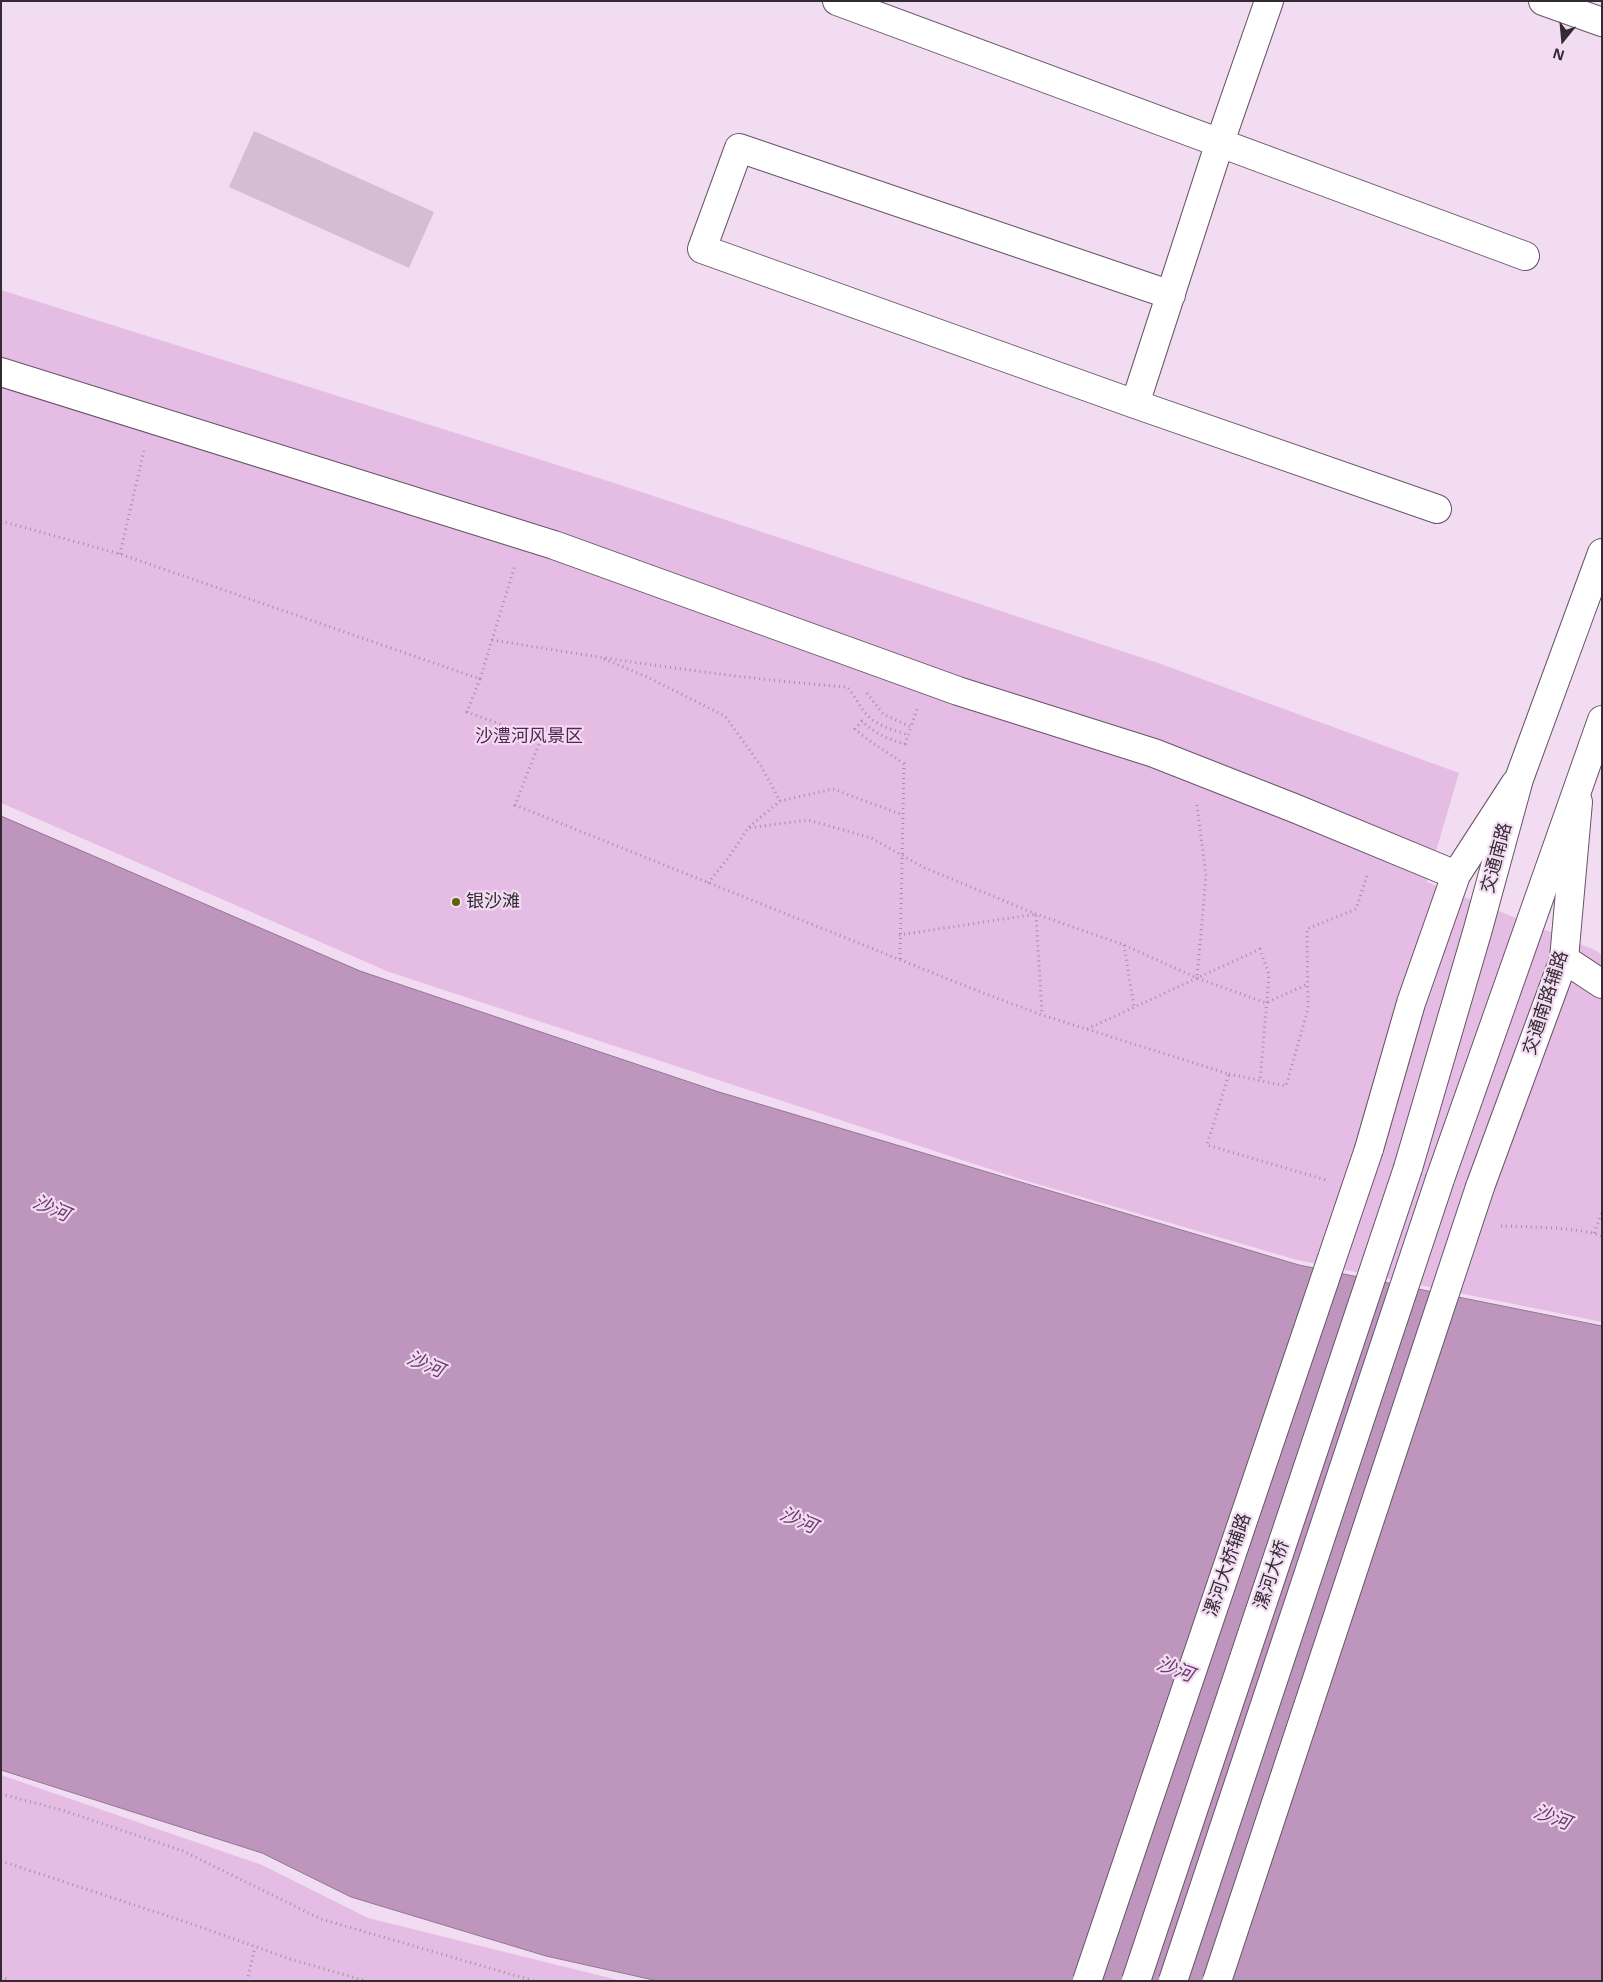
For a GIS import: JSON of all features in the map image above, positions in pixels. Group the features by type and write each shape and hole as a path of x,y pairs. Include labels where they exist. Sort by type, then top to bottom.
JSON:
{"street":[{"path":"837,1 1525,256"},
{"path":"1135,404 1220,142 1270,1"},
{"path":"1543,1 1602,22"},
{"path":"1171,295 739,148 702,249 1135,404 1437,508"},
{"path":"1,372 554,545 958,692 1154,753 1456,874 1519,779"},
{"name":"交通南路","path":"1408,1168 1478,929 1519,779 1602,553"},
{"path":"1579,782 1602,720"},
{"name":"交通南路辅路","path":"1217,1981 1480,1187 1564,959 1579,782"},
{"name":"漯河大桥","path":"1173,1981 1440,1179 1579,782"},
{"name":"漯河大桥辅路","path":"1087,1981 1369,1149 1411,1003 1456,874"},
{"path":"1564,959 1602,984"},
{"name":"漯河大桥","path":"1136,1981 1408,1168"}],"path":[{"path":"120,554 151,418"},
{"path":"1,521 120,554 480,679"},
{"path":"524,536 480,679 467,712 541,739 515,805 1042,1015 1229,1074 1286,1086 1308,1009 1307,928 1356,908 1379,844"},
{"path":"492,640 601,658 779,682 847,687 866,714 881,726 909,735"},
{"path":"601,658 647,677 725,716 761,766 780,801"},
{"path":"900,959 904,764 872,743 855,729 862,721 870,730 886,739 905,744 911,727"},
{"path":"1197,978 1206,876 1196,802 1203,772"},
{"path":"708,883 729,857 748,828 780,801 833,789 902,815"},
{"path":"748,828 808,820 871,838 925,868 1036,914 1124,945 1197,978 1266,1003 1308,984"},
{"path":"899,935 1036,914"},
{"path":"1036,914 1042,1015"},
{"path":"1124,945 1134,1007"},
{"path":"1087,1029 1260,949 1269,975 1260,1081"},
{"path":"1229,1074 1207,1145 1328,1181"},
{"path":"1594,1233 1602,1212"},
{"path":"1494,1226 1594,1233 1602,1236"},
{"path":"1,1794 65,1810 183,1851 320,1920 534,1981"},
{"path":"1,1860 192,1924 290,1960 366,1981"},
{"path":"247,1981 255,1947"},
{"path":"1,1976 10,1981"}],"green space":[{"name":"沙澧河风景区","path":"1,290 605,480 1161,664 1459,773 1427,882 1595,950 1602,955 1602,1322 1297,1260 1020,1179 389,972 1,803"},
{"path":"1,1775 262,1865 368,1918 622,1981 1,1981"}],"water":[{"name":"沙河","path":"1,816 360,971 719,1092 1299,1265 1602,1326 1602,1981 658,1981 546,1956 351,1897 262,1853 1,1770"}],"building":[{"path":"254,131 434,212 409,268 229,187"}],"place":[{"name":"银沙滩","path":"456,902"}]}
